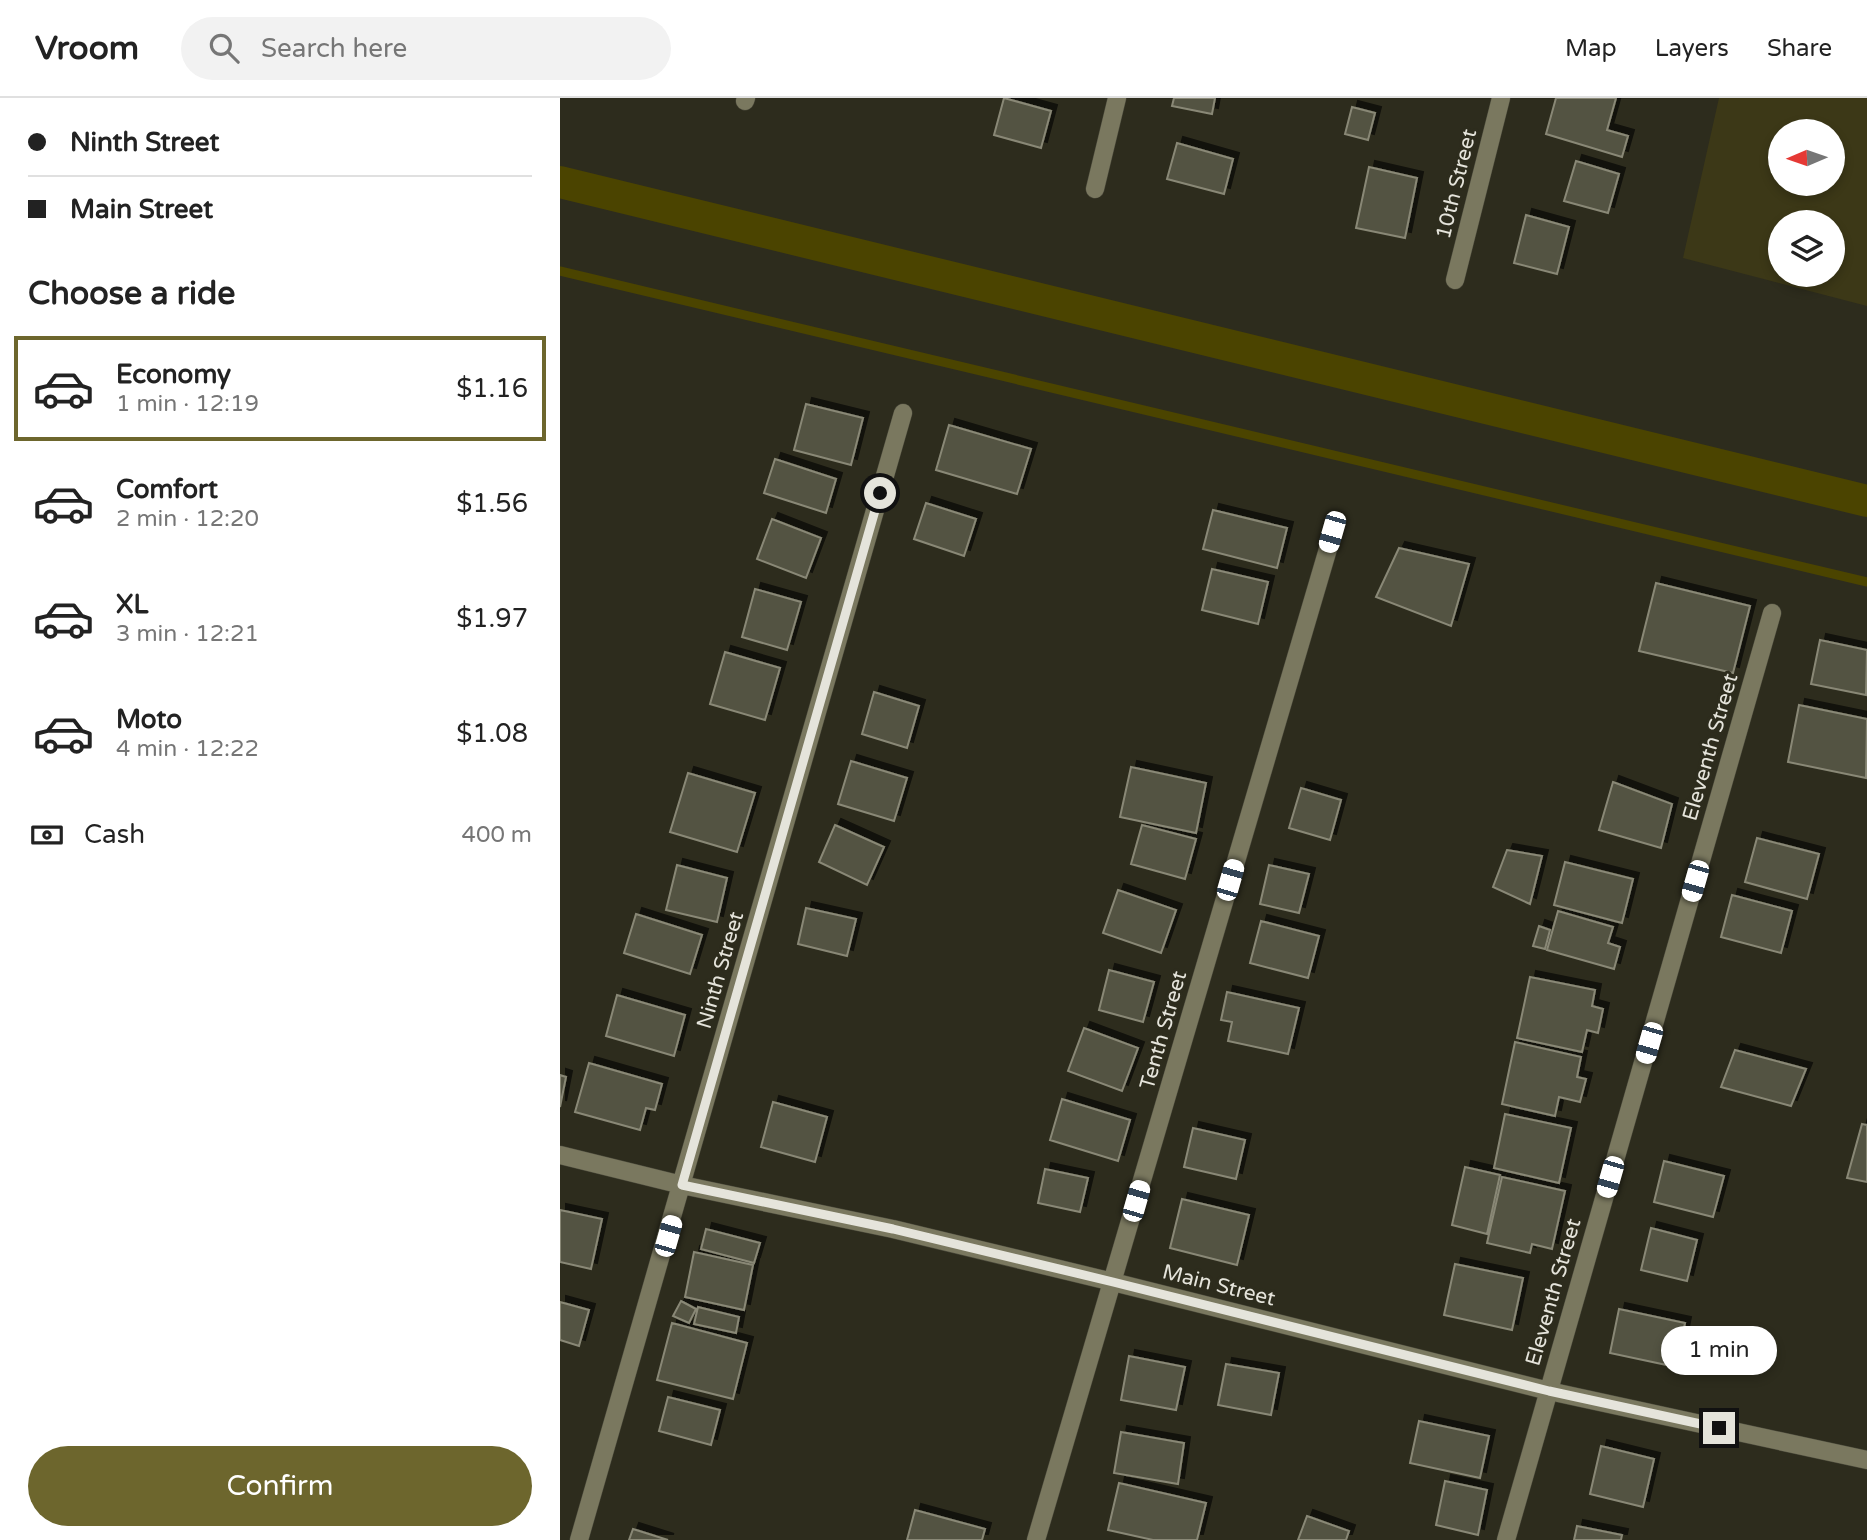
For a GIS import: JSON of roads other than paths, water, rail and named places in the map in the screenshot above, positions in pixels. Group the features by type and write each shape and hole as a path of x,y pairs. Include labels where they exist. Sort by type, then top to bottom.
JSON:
{"street":[{"path":"1095,190 1117,98"},
{"name":"10th Street","path":"1455,280 1501,98"},
{"name":"Ninth Street","path":"579,1540 903,413"},
{"name":"Tenth Street","path":"1036,1540 1332,532"},
{"name":"Eleventh Street","path":"1506,1540 1772,613"},
{"name":"Main Street","path":"560,1155 682,1185 893,1229 1549,1391 1867,1461"}],"waterway":[{"path":"560,182 1867,501"},
{"path":"560,271 1867,582"}]}
